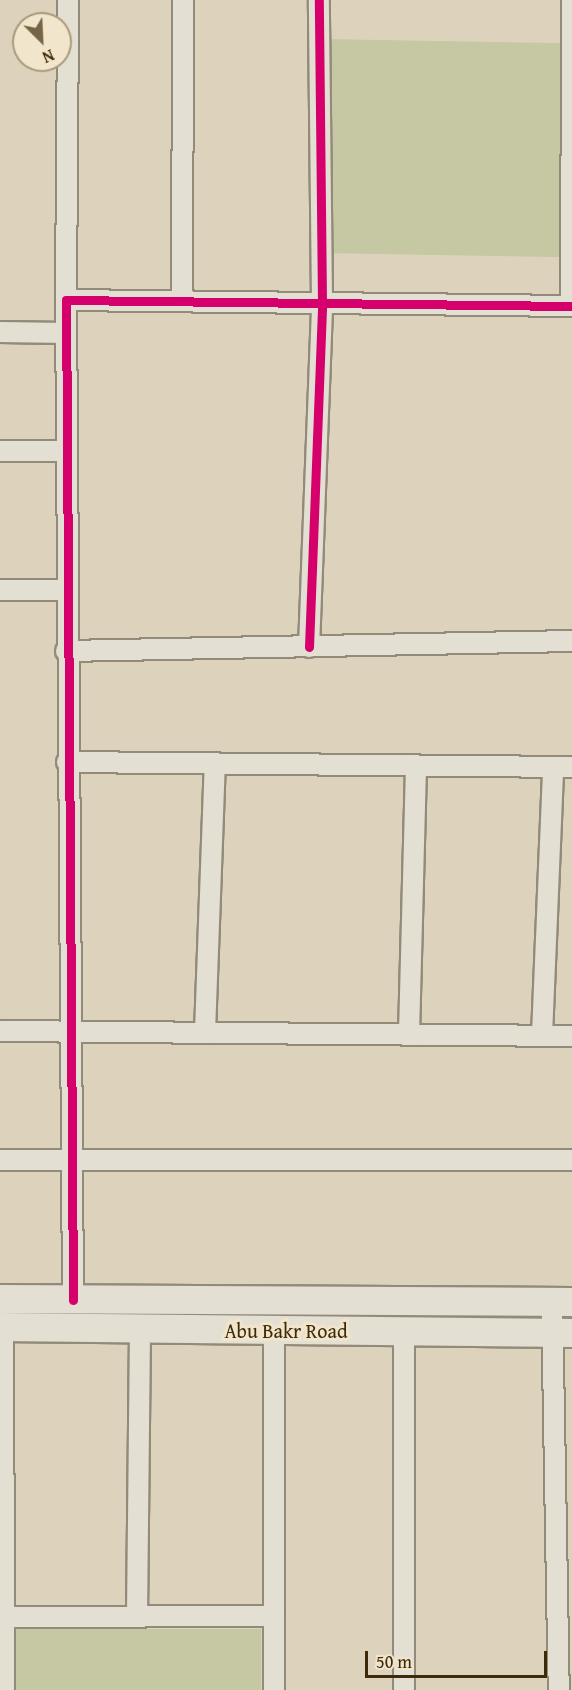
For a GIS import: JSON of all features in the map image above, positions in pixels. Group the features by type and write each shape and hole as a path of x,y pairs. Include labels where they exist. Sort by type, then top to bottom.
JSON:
{"main road":[{"name":"Abu Bakr Road","path":"0,1299 562,1302"},
{"name":"Abu Bakr Road","path":"2,1327 562,1333"}],"street":[{"path":"68,0 65,590 68,1031 73,1160 73,1300"},
{"path":"182,301 183,0"},
{"path":"309,647 322,303 319,0"},
{"path":"66,300 572,306 572,0"},
{"path":"0,332 66,333"},
{"path":"0,451 66,451"},
{"path":"0,590 65,590"},
{"path":"66,651 572,641"},
{"path":"67,762 563,767 542,1035"},
{"path":"205,1032 215,763"},
{"path":"409,1034 416,766"},
{"path":"0,1031 572,1036"},
{"path":"0,1160 572,1160"},
{"path":"559,1690 562,1302"},
{"path":"2,1327 4,1690"},
{"path":"137,1617 140,1329"},
{"path":"274,1330 274,1690"},
{"path":"404,1331 404,1690"},
{"path":"5,1617 274,1616"}],"green space":[{"path":"323,39 572,43 568,257 319,253"},
{"path":"14,1629 261,1629 261,1690 14,1690"}],"cycle path":[{"path":"309,647 322,303 319,0"},
{"path":"73,1300 66,300 572,306"}]}
